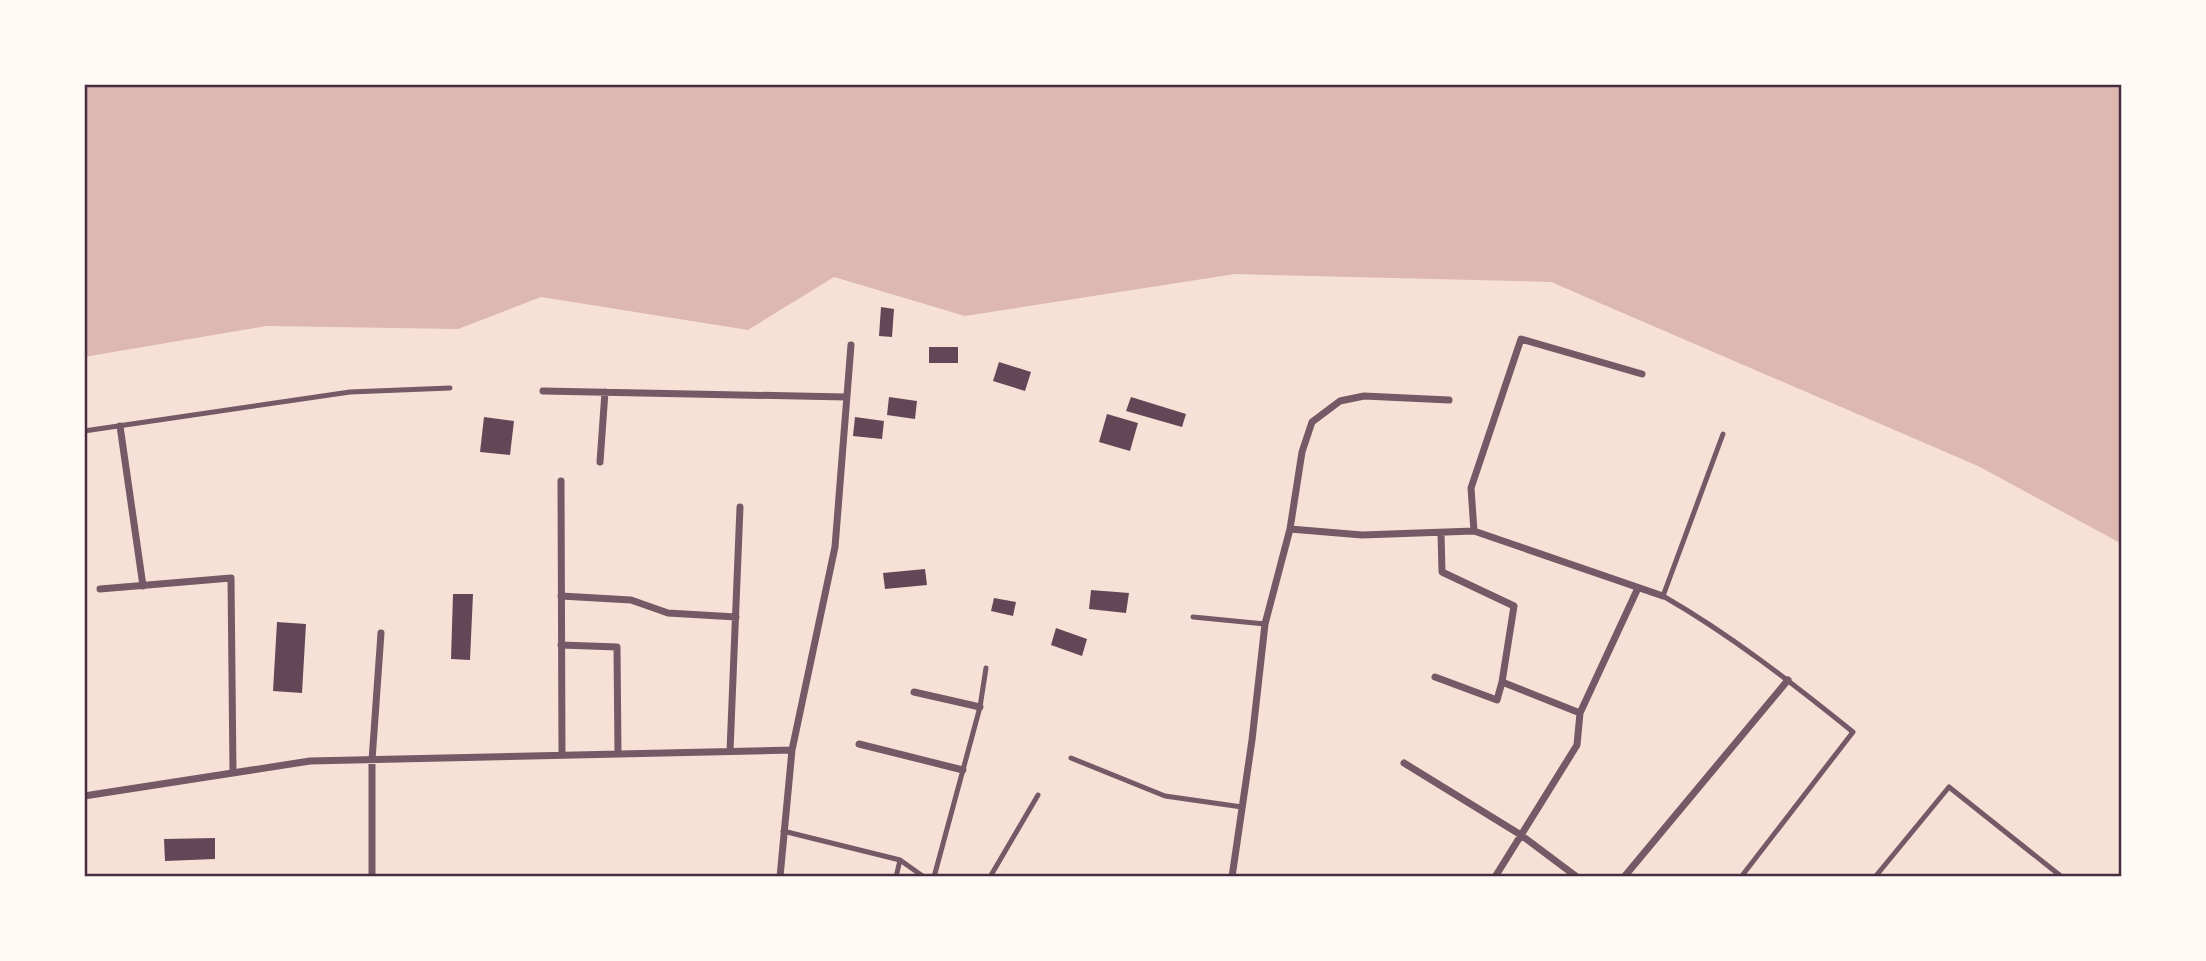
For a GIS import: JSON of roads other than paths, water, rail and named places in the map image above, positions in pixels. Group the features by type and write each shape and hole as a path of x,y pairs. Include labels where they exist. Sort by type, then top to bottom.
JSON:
{"street":[{"path":"1474,531 1471,488 1521,339 1642,374"},
{"path":"780,877 792,750 835,547 850,345"},
{"path":"543,391 846,397"},
{"path":"600,462 605,392"},
{"path":"1232,877 1265,624 1290,529 1302,452 1312,422 1340,401 1364,396 1449,400"},
{"path":"120,426 143,586"},
{"path":"561,481 562,755"},
{"path":"730,751 740,507"},
{"path":"1290,529 1362,535 1474,531 1663,596"},
{"path":"1435,677 1497,699 1514,606 1442,572 1441,533"},
{"path":"100,589 231,578 233,773"},
{"path":"1495,877 1577,746 1580,713 1638,588"},
{"path":"561,596 631,600 667,613 736,617"},
{"path":"372,877 372,760 381,633"},
{"path":"561,645 618,647 618,754"},
{"path":"1624,877 1788,680"},
{"path":"1502,681 1580,713"},
{"path":"914,692 980,707"},
{"path":"859,744 963,770"},
{"path":"84,796 310,761 792,750"},
{"path":"1404,763 1521,835 1577,877"}],"lane":[{"path":"84,430 350,392 450,388"},
{"path":"1723,434 1663,596 1699,616 1788,680 1853,732 1741,877"},
{"path":"1193,617 1265,624"},
{"path":"934,877 980,707 986,668"},
{"path":"1071,758 1165,796 1242,807"},
{"path":"1875,877 1949,787 2062,877"},
{"path":"990,877 1038,795"},
{"path":"783,831 900,860 924,877"},
{"path":"896,877 900,860"}]}
